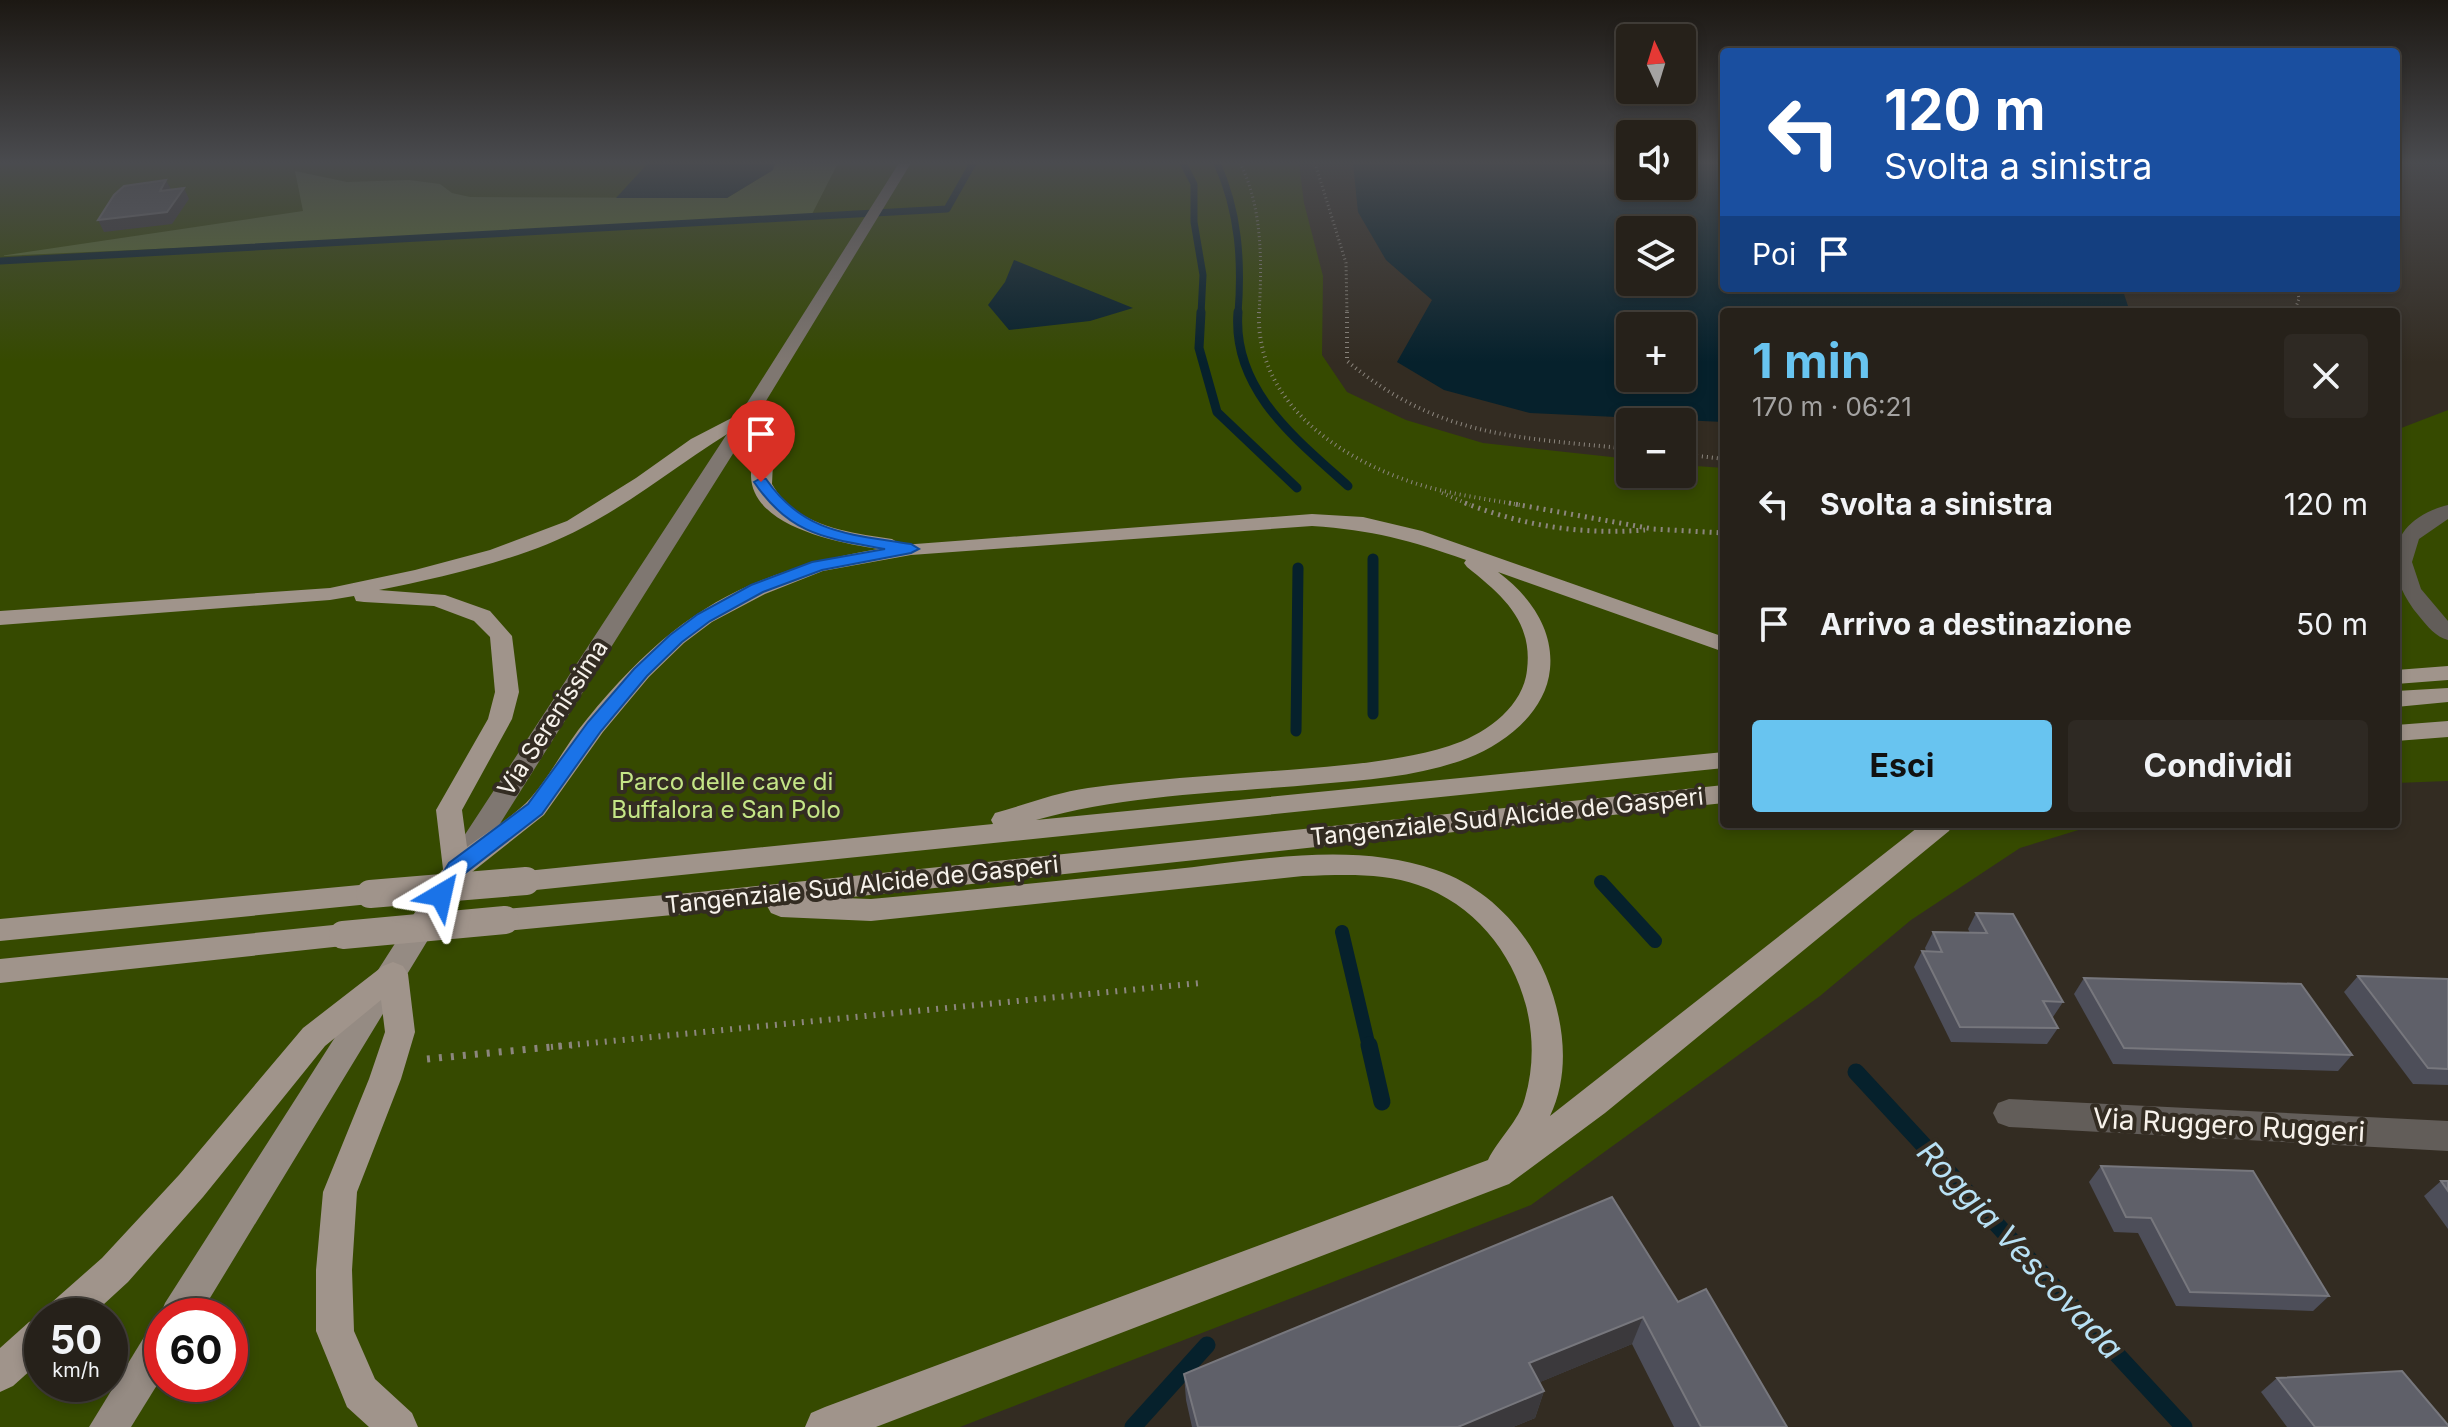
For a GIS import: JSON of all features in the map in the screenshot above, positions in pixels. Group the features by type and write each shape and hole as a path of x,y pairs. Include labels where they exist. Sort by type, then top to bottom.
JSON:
{"highway":[{"path":"330,594 418,576 497,554 574,525 643,482 697,443 749,414 765,441 761,482 776,504 800,522 837,536 911,549"},
{"path":"0,618 330,594 437,600 482,616 501,636 507,692 500,719 449,810 457,869 535,809 594,726 641,672 676,638 704,617 757,589 818,566 911,549 1312,520 1363,523 1415,535 1720,644"},
{"path":"939,839 1085,797 1392,769 1459,752 1495,735 1515,717 1537,687 1541,648 1529,618 1506,588 1456,550"},
{"path":"2400,677 2448,673"},
{"path":"2400,699 2448,695"},
{"path":"2400,733 2440,729"},
{"path":"2400,739 2440,729"},
{"name":"Tangenziale Sud Alcide de Gasperi","path":"0,930 526,881 1720,760"},
{"name":"Tangenziale Sud Alcide de Gasperi","path":"0,971 343,935 699,903 1720,794"},
{"path":"825,1427 1497,1173 1594,1103 1935,828"},
{"path":"699,903 871,910 1303,866 1374,865 1429,878 1468,897 1495,920 1524,960 1541,999 1548,1039 1542,1097 1497,1173"},
{"path":"393,974 400,1032 340,1192 334,1270 335,1331 340,1344 361,1393 398,1427"},
{"path":"84,1298 115,1270 191,1186 314,1037 393,974"},
{"path":"0,1373 24,1351"}],"main road":[{"name":"Via Serenissima","path":"189,1298 457,869 864,230"},
{"path":"109,1427 144,1371"}],"street":[{"path":"2448,511 2411,536 2403,549 2402,565 2408,585 2422,607 2448,633"},
{"name":"Via Ruggero Ruggeri","path":"2009,1113 2448,1136"}],"path":[{"path":"1257,230 1261,277 1259,322 1270,376 1305,422 1360,461 1487,513 1554,531 1621,533 1653,529"},
{"path":"1336,230 1346,263 1347,361 1375,384 1414,408 1490,433 1616,447"},
{"path":"1696,456 1720,459"},
{"path":"1434,489 1653,529 1720,533"},
{"path":"391,1062 1200,983"}],"green space":[{"name":"Parco delle cave di Buffalora e San Polo","path":"0,230 1311,230 1323,276 1322,355 1347,392 1406,420 1483,443 1616,457 1616,488 1696,488 1696,466 1720,468 1720,828 2085,828 2020,848 1911,920 1820,996 1531,1205 960,1427 0,1427"},
{"path":"178,230 593,230 0,256"},
{"path":"2448,410 2448,781 2400,783 2400,428"}],"water":[{"path":"1368,230 1616,230 1616,296 1696,296 1696,230 1720,230 1720,292 2123,292 2129,308 1720,308 1720,422 1696,421 1696,408 1616,408 1616,417 1530,413 1444,390 1397,362 1432,300 1386,260"},
{"path":"1014,260 1133,308 1090,321 1009,330 988,305 1005,282"}],"building":[{"path":"1976,913 2013,914 2063,1002 2043,1001 2058,1028 1960,1027 1922,951 1942,952 1933,932 1987,933"},
{"path":"2358,976 2448,979 2448,1069 2428,1068"},
{"path":"2084,978 2301,984 2352,1055 2124,1048"},
{"path":"2101,1166 2253,1171 2329,1296 2190,1292 2151,1218 2126,1217"},
{"path":"1612,1197 1678,1302 1706,1289 1787,1427 1701,1427 1643,1317 1529,1363 1544,1391 1458,1427 1198,1427 1184,1374"},
{"path":"2402,1371 2448,1427 2315,1427 2277,1378"}],"waterway":[{"path":"0,261 572,230"},
{"path":"1195,230 1203,275 1201,314"},
{"name":"Roggia Vescovada","path":"1236,230 1240,275 1238,313"},
{"path":"1201,312 1199,348 1217,412 1297,488"},
{"name":"Roggia Vescovada","path":"1238,313 1239,340 1245,365 1256,389 1289,431 1348,486"},
{"name":"Roggia Vescovada","path":"1373,559 1373,714"},
{"path":"1296,731 1298,568"},
{"name":"Roggia Vescovada","path":"1601,882 1655,941"},
{"path":"1342,932 1369,1047"},
{"path":"1369,1045 1382,1102"},
{"name":"Roggia Vescovada","path":"1856,1072 2184,1427"},
{"path":"1133,1427 1207,1345"}],"route":[{"path":"441,895 457,869 535,809 594,726 641,672 676,638 704,617 757,589 818,566 911,549 837,536 800,522 776,504 761,482"}]}
